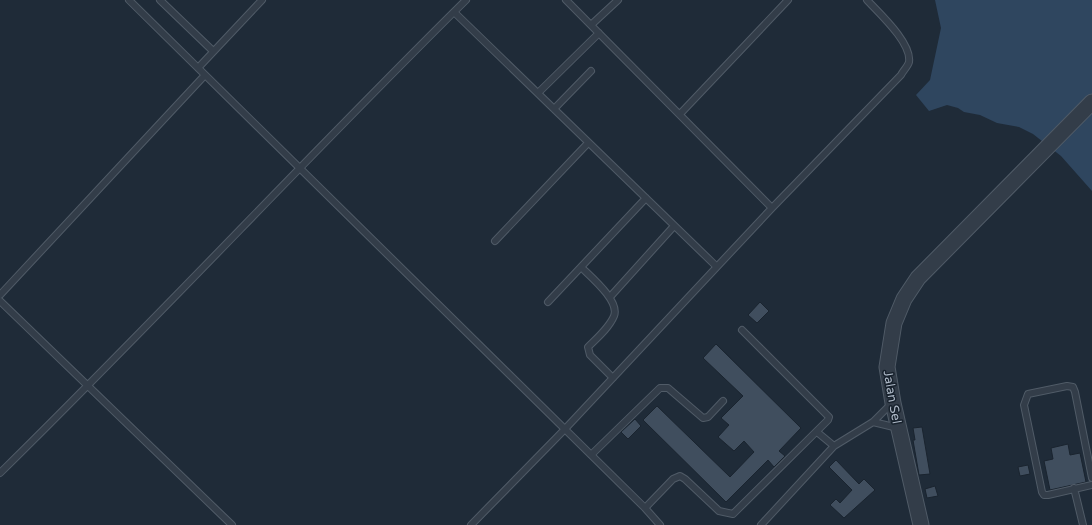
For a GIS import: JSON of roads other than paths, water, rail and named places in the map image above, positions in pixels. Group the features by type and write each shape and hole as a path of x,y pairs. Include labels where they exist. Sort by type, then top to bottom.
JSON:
{"street":[{"name":"Jalan Sel","path":"921,525 898,428 887,367 889,346 894,323 904,299 918,278 1092,102"}],"lane":[{"path":"129,0 645,508 660,525"},
{"path":"160,0 213,51"},
{"path":"198,68 262,0"},
{"path":"0,473 88,385 298,168 466,0"},
{"path":"566,0 772,208"},
{"path":"591,26 618,0"},
{"path":"680,114 788,0"},
{"path":"471,525 565,429 716,266 883,94 909,63 909,51 867,0"},
{"path":"454,12 716,266"},
{"path":"538,93 599,33"},
{"path":"554,108 591,71"},
{"path":"0,295 205,75"},
{"path":"495,241 588,143"},
{"path":"548,302 646,198"},
{"path":"610,297 674,226"},
{"path":"581,267 610,297 616,307 614,317 588,347 590,355 613,378"},
{"path":"0,301 232,525"},
{"path":"645,508 673,479 680,476 686,479 719,511 732,514 828,420 829,417 742,330"},
{"path":"1092,478 1074,389 1067,386 1028,394 1024,404 1040,489 1046,495 1092,484"},
{"path":"591,455 660,388 668,388 703,418 708,417 723,401"},
{"path":"761,525 834,446 873,422 893,403"},
{"path":"873,422 898,428"},
{"path":"817,432 834,446"},
{"path":"1074,488 1083,525"}],"water":[{"path":"935,0 1092,0 1092,191 1061,156 1033,134 1019,127 997,123 980,115 964,112 958,108 947,105 929,111 916,95 930,80 941,28"}]}
